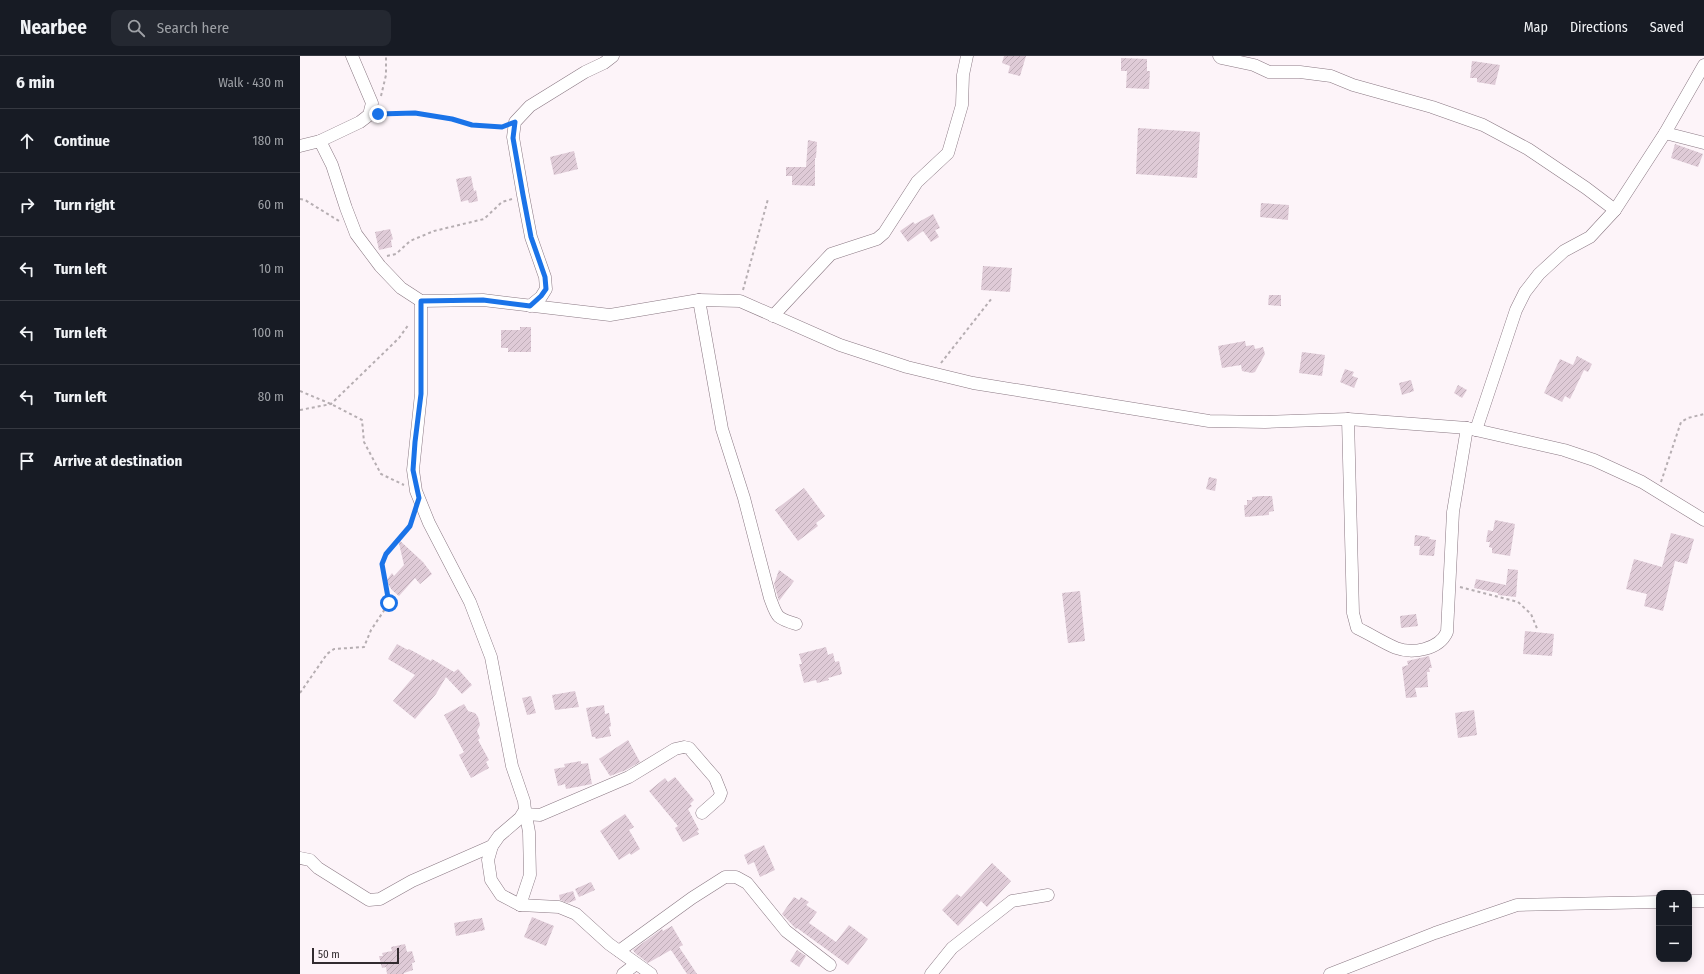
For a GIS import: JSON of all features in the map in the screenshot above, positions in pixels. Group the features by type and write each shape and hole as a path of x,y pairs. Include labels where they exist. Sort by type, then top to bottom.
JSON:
{"street":[{"path":"300,146 320,141 360,122 369,115 372,103 352,56"},
{"path":"530,306 546,289 545,277 531,237 523,195 513,138 515,122 530,106 585,72 604,63 613,56"},
{"path":"773,316 831,254 877,239 884,234 917,182 948,153 962,105 963,75 967,56"},
{"path":"1219,56 1221,58 1254,65 1269,72 1300,72 1331,76 1352,85 1432,106 1483,126 1528,149 1586,188 1615,210"},
{"path":"1348,419 1351,585 1353,614 1357,628 1397,648 1415,650 1436,646 1444,638 1447,632 1453,512 1472,429 1516,310 1525,292 1539,274 1564,251 1590,236 1615,210 1665,133 1704,65"},
{"path":"1665,133 1704,143"},
{"path":"320,141 332,165 354,228 374,258 401,288 421,305 483,300 610,315 699,300 740,301 840,345 907,367 973,383 1209,421 1265,422 1348,419 1472,429 1564,450 1594,460 1642,482 1704,520"},
{"path":"699,300 722,429 744,498 770,598 775,613 780,619 796,624"},
{"path":"421,305 421,394 413,470 418,494 429,523 470,602 491,657 512,766 524,801 529,832 530,875 520,905"},
{"path":"525,812 540,815 629,778 675,749 684,747 689,748 716,778 721,793 719,798 702,813"},
{"path":"525,812 499,836 492,846 488,860 491,880 501,895 520,905 559,907 576,914 619,951 651,974"},
{"path":"300,858 310,860 318,868 370,900 380,899 412,881 492,846"},
{"path":"619,951 692,898 725,877 736,877 747,883 786,930 830,965"},
{"path":"931,974 952,948 1012,901 1048,895"},
{"path":"1692,901 1704,901"},
{"path":"1330,974 1435,933 1517,905 1656,902"},
{"path":"623,974 636,964"}],"path":[{"path":"380,102 386,75 386,56"},
{"path":"369,115 415,113 452,119 472,125 502,127 515,122"},
{"path":"374,258 396,254 410,241 434,231 484,219 502,202 523,195"},
{"path":"300,199 306,200 336,220 354,228"},
{"path":"740,301 768,199"},
{"path":"932,373 992,298"},
{"path":"300,410 331,404 399,338 421,305"},
{"path":"300,391 331,404 362,420 364,442 381,474 418,494 410,526 386,554 382,564 389,603 371,630 364,646 334,649 327,654 300,693"},
{"path":"1658,492 1681,422 1688,418 1704,414"},
{"path":"1449,584 1518,602 1531,614 1538,631"}],"building":[{"path":"1004,56 1026,56 1020,76 1008,73 1010,66 1002,63"},
{"path":"1121,58 1147,59 1147,71 1150,71 1149,89 1126,88 1127,71 1121,71"},
{"path":"1472,61 1500,65 1495,85 1477,82 1477,78 1470,78"},
{"path":"1138,128 1200,132 1197,178 1136,174"},
{"path":"808,140 817,142 815,158 815,186 792,185 792,176 786,176 786,167 806,167"},
{"path":"1675,144 1703,154 1698,167 1671,158"},
{"path":"574,151 578,169 554,175 550,157"},
{"path":"471,176 478,201 469,203 468,200 461,202 456,179"},
{"path":"1261,203 1289,205 1288,220 1260,217"},
{"path":"933,214 940,228 935,230 939,237 931,242 923,231 908,242 900,231 913,222 915,224"},
{"path":"390,229 393,239 391,240 392,247 379,250 375,232"},
{"path":"983,266 1012,268 1010,292 981,290"},
{"path":"1269,295 1281,295 1281,306 1268,305"},
{"path":"520,327 531,327 531,352 508,352 508,348 501,348 501,330 520,330"},
{"path":"1245,341 1246,346 1254,345 1255,349 1263,347 1265,354 1255,372 1252,373 1242,371 1241,365 1222,368 1218,346"},
{"path":"1302,352 1325,355 1322,376 1299,373"},
{"path":"1577,356 1592,364 1588,372 1584,370 1570,399 1565,396 1562,402 1544,393 1560,359 1573,365"},
{"path":"1345,369 1354,372 1352,376 1358,378 1354,388 1340,382"},
{"path":"1411,380 1414,391 1402,395 1399,383"},
{"path":"1458,385 1467,390 1462,398 1454,393"},
{"path":"1209,477 1217,479 1215,491 1206,489"},
{"path":"804,488 825,516 816,523 818,526 798,541 775,510"},
{"path":"1272,496 1274,511 1269,512 1269,515 1245,517 1244,505 1247,505 1247,500 1252,500 1252,497"},
{"path":"1495,520 1515,524 1510,556 1492,553 1492,548 1489,547 1490,542 1486,542 1488,530 1493,531"},
{"path":"1671,533 1694,539 1687,564 1675,561 1663,611 1644,606 1647,594 1626,589 1634,559 1662,567"},
{"path":"1415,535 1430,537 1429,539 1436,540 1434,556 1419,555 1420,546 1414,546"},
{"path":"398,539 423,562 432,574 420,584 415,578 399,596 392,590 386,581 392,573 394,576 404,565"},
{"path":"1508,569 1518,570 1516,597 1498,595 1498,593 1474,588 1476,579 1506,585"},
{"path":"779,570 794,581 779,601 774,584"},
{"path":"1080,591 1085,641 1068,643 1062,593"},
{"path":"1416,614 1418,626 1401,628 1400,616"},
{"path":"1525,631 1554,634 1552,656 1523,654"},
{"path":"397,644 431,661 432,659 454,672 458,669 472,685 462,694 446,677 436,694 415,719 393,701 415,675 388,659"},
{"path":"826,647 828,655 833,653 835,662 839,661 842,674 828,678 829,680 817,683 816,680 804,683 799,664 802,664 799,654"},
{"path":"1429,656 1432,668 1429,668 1430,672 1427,672 1428,687 1415,688 1417,697 1406,698 1402,667 1408,665 1407,661"},
{"path":"575,691 579,707 555,710 552,695"},
{"path":"531,696 536,713 527,715 522,698"},
{"path":"464,704 468,711 475,713 478,717 480,725 477,731 480,738 478,740 489,760 486,762 489,768 471,778 459,755 464,752 444,715"},
{"path":"604,705 605,714 609,713 611,726 609,727 611,736 596,739 595,737 592,737 586,708"},
{"path":"1474,710 1477,735 1458,738 1455,713"},
{"path":"628,740 640,762 626,770 610,776 599,759"},
{"path":"581,761 581,764 588,763 592,784 566,789 565,784 558,786 554,769 565,767 564,764"},
{"path":"675,777 694,800 690,804 692,806 688,809 699,830 697,831 699,834 683,842 675,828 678,826 649,791 665,778 668,782"},
{"path":"625,814 634,827 629,830 640,849 619,860 600,831"},
{"path":"764,845 775,870 760,877 754,862 748,865 744,855"},
{"path":"992,863 1011,881 987,907 981,901 958,926 942,910 957,894 961,897"},
{"path":"591,882 595,890 579,897 575,889"},
{"path":"573,891 576,900 568,903 560,900 559,895"},
{"path":"794,897 799,900 801,897 809,902 806,905 817,912 809,923 836,942 849,925 868,939 848,965 797,928 796,929 782,914"},
{"path":"532,917 554,926 546,946 524,937"},
{"path":"482,918 485,930 456,936 454,923"},
{"path":"672,926 683,945 679,947 697,974 687,974 671,950 648,963 633,950 662,929 663,931"},
{"path":"405,944 407,952 412,951 415,962 412,963 413,970 404,974 387,974 386,967 382,968 379,956 383,956 382,953 392,951 391,947"},
{"path":"797,950 806,956 799,967 790,961"}],"route":[{"path":"378,114 415,113 452,119 472,125 502,127 515,122 513,138 523,195 531,237 545,277 546,289 530,306 483,300 421,301 421,394 413,470 416,491 419,498 410,526 386,554 382,564 389,603"}]}
